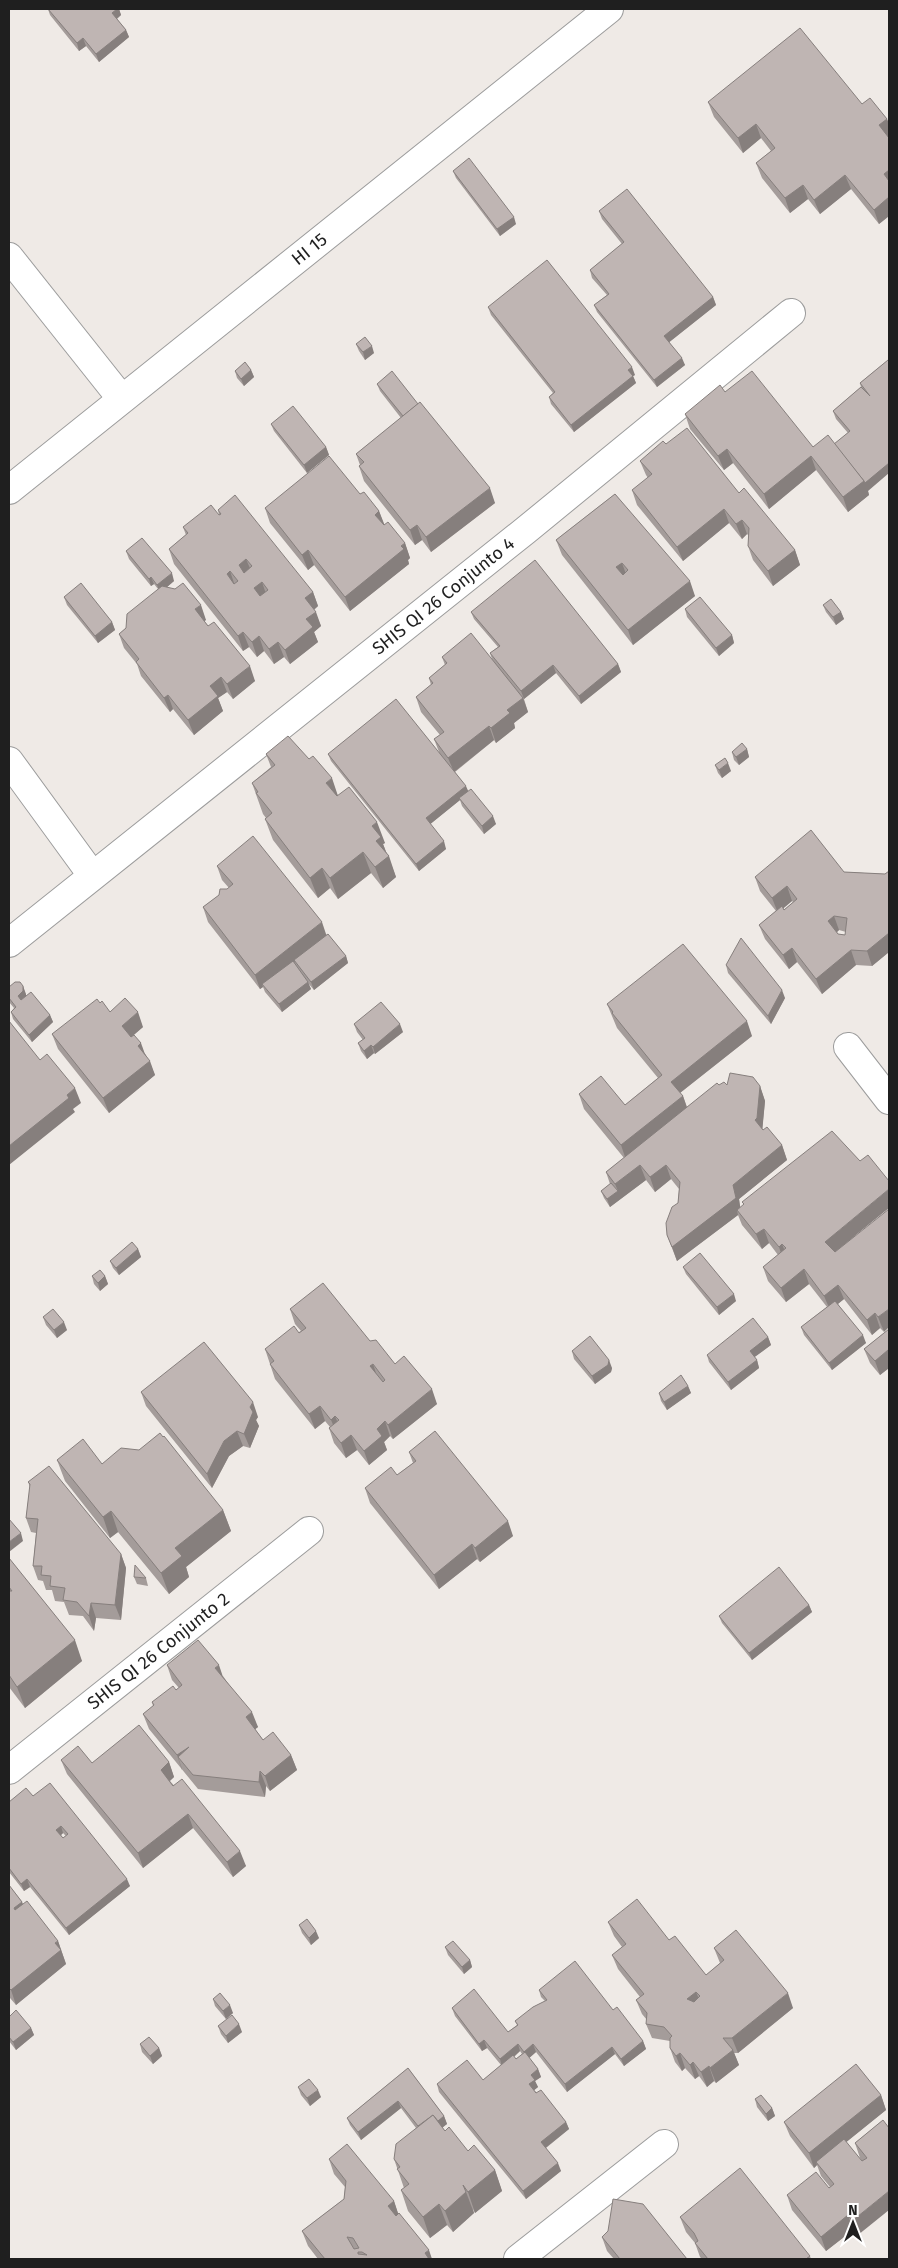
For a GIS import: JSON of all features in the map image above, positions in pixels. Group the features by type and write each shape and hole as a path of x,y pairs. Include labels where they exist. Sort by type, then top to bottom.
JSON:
{"street":[{"name":"HI 15","path":"9,490 120,398 609,9"},
{"path":"9,257 120,398"},
{"name":"SHIS QI 26 Conjunto 4","path":"9,943 518,537 791,313"},
{"path":"9,760 92,875"},
{"path":"848,1047 889,1100"},
{"name":"SHIS QI 26 Conjunto 2","path":"9,1770 309,1531"},
{"path":"518,2259 664,2144"}],"building":[{"path":"48,9 117,9 112,13 126,30 96,54 83,38 77,43"},
{"path":"800,28 862,104 870,98 887,119 879,125 889,138 889,170 884,174 889,181 889,197 874,210 845,175 814,200 803,185 785,198 756,163 775,148 756,124 738,138 708,102"},
{"path":"469,158 514,217 497,229 453,171"},
{"path":"627,189 713,297 664,336 682,358 654,380 594,305 609,294 590,270 624,242 599,211"},
{"path":"547,260 632,367 628,370 633,376 571,425 549,397 555,392 488,307"},
{"path":"365,337 372,346 363,352 356,344"},
{"path":"888,360 889,463 865,483 834,444 850,431 833,411 861,387 870,396 860,383"},
{"path":"245,362 251,370 241,379 235,371"},
{"path":"392,371 418,404 403,416 377,384"},
{"path":"752,371 813,447 828,435 864,481 843,497 811,456 764,494 727,449 718,456 685,414 720,385 725,392"},
{"path":"420,402 490,488 426,537 417,525 410,530 359,466 364,462 356,454"},
{"path":"293,406 326,447 304,465 271,424"},
{"path":"687,428 739,493 744,488 795,550 768,571 748,546 749,528 742,520 736,524 724,509 677,547 632,490 652,474 640,461 663,441 666,444"},
{"path":"329,456 360,494 364,492 379,511 375,515 384,525 388,522 405,543 401,546 404,549 345,597 308,550 302,555 265,508"},
{"path":"615,494 690,581 628,630 556,540","holes":["622,563 628,570 623,575 616,567"]},
{"path":"235,495 313,592 305,598 316,612 306,619 313,627 285,650 278,642 269,649 259,636 252,642 243,632 238,636 169,549 188,533 183,527 211,505 219,515 221,514 218,510","holes":["246,559 252,566 244,573 239,565","230,571 238,581 234,584 227,574","262,582 268,590 260,596 254,588"]},
{"path":"142,538 172,573 157,585 151,577 149,579 126,551"},
{"path":"535,560 618,664 579,696 553,665 521,691 490,653 500,646 471,612"},
{"path":"81,583 112,622 95,636 64,597"},
{"path":"183,583 201,605 195,609 208,626 214,622 250,666 227,684 221,677 210,686 218,696 188,720 168,695 164,698 136,662 139,659 119,634 126,628 127,614 162,586 175,589"},
{"path":"700,597 732,635 716,648 685,609"},
{"path":"831,599 841,612 833,617 823,605"},
{"path":"471,633 523,698 507,710 510,713 491,728 489,726 448,758 434,739 444,732 416,697 433,683 429,678 447,663 442,657"},
{"path":"396,699 466,786 426,818 444,841 416,864 328,754"},
{"path":"288,736 309,759 313,756 332,778 326,783 337,796 349,787 377,822 372,826 381,837 376,841 389,856 375,867 363,852 330,878 322,868 310,878 265,819 272,813 256,793 258,792 252,783 275,765 266,754"},
{"path":"742,743 747,749 736,757 732,752"},
{"path":"725,758 728,763 719,770 715,765"},
{"path":"471,789 493,816 482,826 459,798"},
{"path":"811,830 844,872 885,874 889,871 889,933 867,951 851,950 816,979 792,948 783,955 759,925 782,906 784,910 797,899 787,886 772,898 755,877","holes":["834,916 847,918 845,935 838,934 828,921"]},
{"path":"253,836 322,922 255,975 203,907 219,895 220,889 227,889 233,884 217,866"},
{"path":"328,934 346,956 311,982 294,960"},
{"path":"741,938 782,990 768,1016 726,965"},
{"path":"683,944 747,1021 671,1082 683,1096 621,1145 579,1094 601,1076 625,1105 662,1075 612,1013 607,1004"},
{"path":"293,961 308,982 279,1004 262,984"},
{"path":"15,982 20,982 23,986 23,991 18,996 21,1000 31,992 50,1015 29,1035 11,1012 16,1007 9,998 9,987"},
{"path":"125,998 138,1012 122,1026 131,1037 134,1035 141,1043 138,1046 150,1061 103,1098 52,1034 97,999 100,1003 102,1001 110,1012"},
{"path":"381,1002 400,1024 373,1047 371,1045 364,1051 358,1043 365,1038 354,1024"},
{"path":"9,1021 40,1060 47,1054 75,1088 67,1095 69,1098 9,1146"},
{"path":"730,1073 753,1077 760,1086 757,1118 755,1120 763,1130 767,1127 782,1145 733,1185 736,1198 672,1247 667,1235 666,1223 672,1207 678,1203 680,1182 666,1165 650,1177 640,1165 615,1184 606,1172 717,1083 719,1085 724,1082 727,1085"},
{"path":"832,1131 860,1161 868,1155 889,1181 889,1189 825,1242 835,1252 889,1209 889,1309 878,1317 875,1313 867,1320 838,1285 824,1296 804,1269 781,1288 763,1267 786,1248 782,1244 779,1247 764,1229 756,1234 737,1210 744,1204 742,1202"},
{"path":"611,1183 618,1191 607,1199 601,1191"},
{"path":"132,1242 138,1249 116,1268 110,1261"},
{"path":"700,1253 734,1294 717,1307 683,1267"},
{"path":"100,1270 105,1276 98,1283 92,1276"},
{"path":"323,1283 370,1341 376,1340 395,1364 404,1356 432,1389 388,1425 385,1421 377,1429 382,1436 364,1451 351,1435 341,1443 329,1428 339,1420 335,1416 331,1420 320,1406 309,1414 270,1364 274,1361 265,1349 294,1326 299,1333 306,1328 290,1309","holes":["373,1364 385,1380 383,1382 370,1366"]},
{"path":"835,1301 863,1335 829,1363 801,1327"},
{"path":"53,1309 64,1322 54,1330 43,1317"},
{"path":"753,1318 768,1337 750,1351 757,1360 728,1382 707,1355"},
{"path":"889,1329 889,1351 875,1361 864,1349"},
{"path":"590,1336 609,1360 608,1365 592,1376 572,1351"},
{"path":"204,1342 253,1402 250,1407 253,1412 244,1434 237,1431 224,1441 207,1474 141,1392"},
{"path":"681,1375 688,1386 664,1402 659,1393"},
{"path":"435,1431 508,1521 475,1548 472,1544 434,1575 365,1488 391,1467 397,1475 416,1461 409,1452"},
{"path":"160,1433 223,1510 175,1548 182,1556 161,1573 111,1511 103,1517 57,1460 83,1439 102,1464 121,1448 139,1450"},
{"path":"49,1466 121,1554 115,1605 91,1603 89,1616 77,1602 63,1600 65,1588 50,1586 51,1576 41,1575 42,1566 33,1566 38,1519 26,1518 30,1484 28,1482"},
{"path":"9,1519 21,1533 9,1542"},
{"path":"9,1558 75,1640 17,1687 9,1675 9,1591 12,1591 9,1587"},
{"path":"135,1565 146,1578 134,1577"},
{"path":"779,1567 809,1605 749,1653 719,1616"},
{"path":"198,1640 219,1665 215,1668 252,1712 246,1717 263,1740 273,1732 291,1755 265,1776 260,1771 259,1782 193,1775 178,1757 189,1747 177,1755 143,1714 154,1705 152,1702 173,1686 176,1690 182,1685 167,1665"},
{"path":"139,1725 169,1762 161,1770 173,1786 182,1779 240,1851 227,1862 188,1814 138,1853 61,1760 78,1746 92,1763"},
{"path":"50,1783 127,1879 66,1928 27,1879 21,1884 9,1868 9,1802 26,1788 33,1796","holes":["61,1826 68,1834 63,1838 56,1830"]},
{"path":"9,1885 22,1902 14,1908 15,1910 27,1901 58,1941 55,1943 61,1950 11,1990 9,1988"},
{"path":"637,1899 669,1940 675,1936 706,1975 724,1960 714,1948 736,1930 788,1993 732,2038 723,2038 733,2050 710,2068 709,2066 701,2072 693,2062 690,2065 680,2053 676,2056 670,2048 670,2038 672,2036 664,2027 646,2024 647,2013 636,2000 644,1994 612,1955 626,1944 608,1922","holes":["696,1992 700,1996 694,2002 687,1999"]},
{"path":"307,1919 316,1931 309,1938 299,1925"},
{"path":"453,1941 470,1960 462,1967 445,1947"},
{"path":"575,1961 613,2010 617,2007 643,2041 621,2059 612,2047 565,2084 533,2044 524,2052 518,2044 500,2059 484,2040 479,2044 452,2008 474,1989 508,2032 518,2025 515,2021 533,2007 547,2000 539,1990"},
{"path":"220,1993 230,2005 223,2011 213,1999"},
{"path":"16,2010 31,2028 13,2042 9,2037 9,2017"},
{"path":"232,2015 239,2024 226,2036 218,2026"},
{"path":"149,2037 159,2048 150,2056 140,2044"},
{"path":"525,2052 538,2069 531,2075 535,2080 529,2084 536,2093 541,2090 566,2122 541,2142 558,2163 523,2191 437,2084 467,2060 483,2080 513,2055 516,2059"},
{"path":"856,2064 881,2095 809,2153 784,2122"},
{"path":"408,2068 444,2116 438,2121 433,2115 418,2126 398,2101 358,2132 347,2118"},
{"path":"309,2079 318,2090 307,2098 298,2087"},
{"path":"761,2095 772,2108 766,2114 755,2099"},
{"path":"433,2115 445,2131 449,2127 468,2151 474,2145 495,2170 468,2192 463,2185 466,2192 445,2211 439,2204 423,2217 401,2190 409,2184 397,2169 400,2167 394,2159 396,2144"},
{"path":"883,2120 889,2128 889,2191 852,2221 848,2215 821,2237 787,2195 816,2172 829,2188 834,2184 816,2162 844,2139 862,2161 867,2158 855,2143"},
{"path":"347,2144 394,2201 388,2206 396,2216 399,2213 429,2250 425,2253 429,2259 325,2259 302,2231 344,2199 346,2181 329,2159","holes":["347,2237 353,2238 359,2248 354,2249"]},
{"path":"740,2168 810,2256 806,2259 708,2259 695,2243 698,2241 694,2233 680,2217"},
{"path":"613,2199 643,2204 687,2259 620,2259 602,2237 608,2231"}]}
